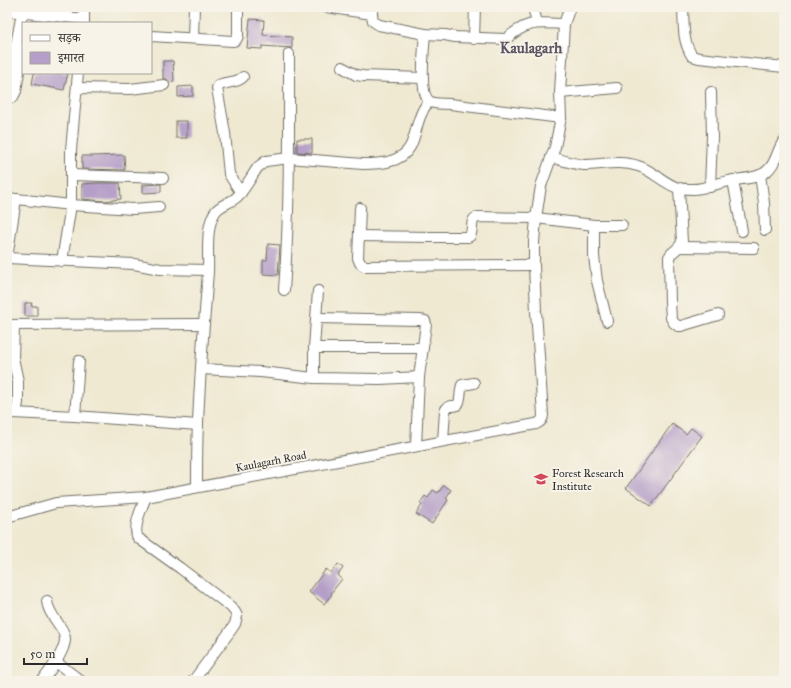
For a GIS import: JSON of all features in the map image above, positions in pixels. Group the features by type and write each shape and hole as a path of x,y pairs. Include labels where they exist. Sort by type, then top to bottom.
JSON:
{"street":[{"path":"39,7 66,11"},
{"path":"7,11 84,21 84,7"},
{"path":"193,38 194,7"},
{"path":"152,36 230,41 236,40 238,36 238,7"},
{"path":"326,7 372,11 373,21 379,25 425,34 474,38 506,39 516,31 537,23 564,24"},
{"path":"474,38 475,7"},
{"path":"533,7 537,23"},
{"path":"360,208 358,258 364,266 534,265 536,218 541,186 551,158 560,118 564,24 570,7"},
{"path":"683,7 684,34 687,46 692,56 784,67"},
{"path":"7,89 22,13"},
{"path":"425,34 423,78 424,92 429,101 433,103 560,118"},
{"path":"7,99 13,97 16,91 22,52"},
{"path":"284,290 287,248 289,158 289,54"},
{"path":"342,67 363,76 423,78"},
{"path":"62,261 71,205 71,150 78,74"},
{"path":"241,193 229,174 225,133 217,88 222,83 237,81 243,77"},
{"path":"77,88 130,89 164,85"},
{"path":"560,93 617,88"},
{"path":"710,187 712,137 711,92"},
{"path":"197,487 198,425 209,232 210,222 215,212 241,193 254,173 262,164 266,162 289,158 363,164 393,161 405,153 409,148 414,138 420,117 429,101"},
{"path":"551,158 582,165 616,163 637,165 672,186 693,189 710,187 725,182 760,175 774,163 780,145 784,140"},
{"path":"72,175 163,178"},
{"path":"760,175 764,203 765,230"},
{"path":"734,180 742,231"},
{"path":"679,188 682,242 679,248 669,257 671,318 678,326 682,326 718,315"},
{"path":"159,207 133,209 12,199 7,258 134,264 160,269 208,270"},
{"path":"359,236 468,237 472,234 473,219 475,217 536,218 594,225 622,225"},
{"path":"594,225 594,256 597,280 607,321"},
{"path":"679,248 754,248"},
{"name":"Kaulagarh Road","path":"7,517 56,502 146,496 536,424 543,419 543,415 534,265"},
{"path":"314,378 314,348 318,291"},
{"path":"317,318 424,321 426,324 419,377 416,446"},
{"path":"10,413 17,408 18,403 18,381 13,358 11,325 203,324"},
{"path":"314,348 423,348"},
{"path":"76,416 79,361"},
{"path":"201,369 261,372 314,378 380,379 419,377"},
{"path":"443,441 444,411 449,406 457,406 460,401 460,390 462,385 474,383"},
{"path":"10,413 76,416 198,425"},
{"path":"146,496 136,528 136,535 138,538 221,599 235,612 235,624 194,681"},
{"path":"42,681 56,662 64,645 65,638 60,626 48,609 47,601"},
{"path":"56,662 81,681"}],"building":[{"path":"250,19 264,20 263,35 292,37 292,48 262,46 262,49 247,48"},
{"path":"163,61 173,61 174,81 169,82 167,79 163,79"},
{"path":"34,74 68,74 64,90 32,84"},
{"path":"193,86 193,96 178,97 178,87"},
{"path":"176,121 187,121 187,138 176,138"},
{"path":"297,139 312,139 312,153 297,152"},
{"path":"124,155 125,170 82,169 82,156"},
{"path":"120,183 121,199 104,201 82,199 82,184"},
{"path":"161,184 161,192 143,193 143,185"},
{"path":"268,244 280,245 278,275 263,274 263,260 267,260"},
{"path":"25,303 32,303 31,306 37,306 37,316 25,316"},
{"path":"672,424 686,434 691,428 702,436 651,506 626,488"},
{"path":"444,485 451,490 446,498 448,500 432,524 416,514 422,505 420,503 425,496 428,498 433,490 438,493"},
{"path":"338,564 343,568 338,575 342,579 324,604 309,592 326,569 331,573"}],"place":[{"name":"Forest Research Institute","path":"541,479"}],"district":[{"name":"Kaulagarh","path":"531,48"}]}
